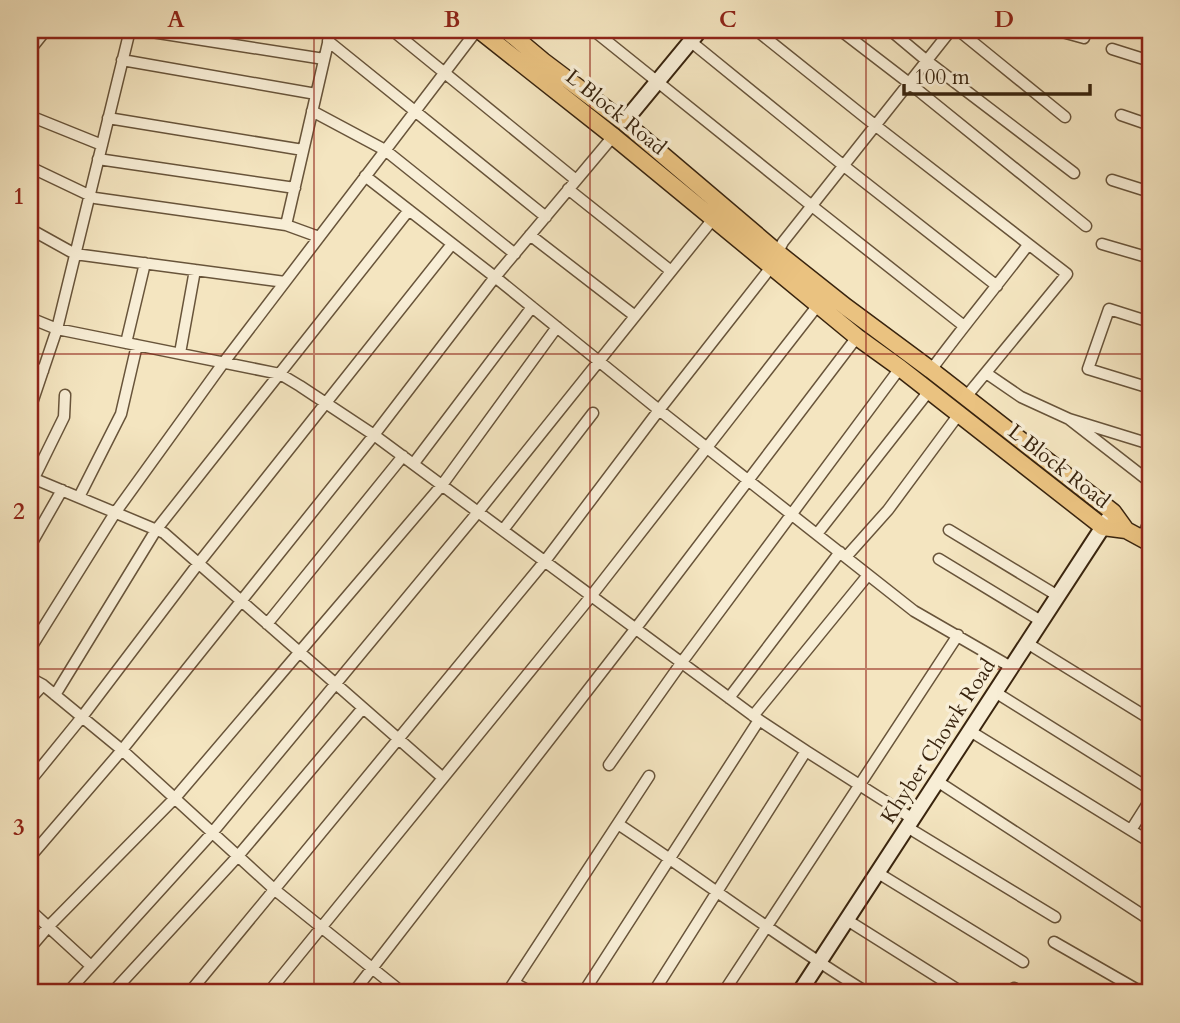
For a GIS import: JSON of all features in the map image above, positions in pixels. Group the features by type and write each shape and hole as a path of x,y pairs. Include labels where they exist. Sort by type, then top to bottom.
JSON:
{"main road":[{"name":"L Block Road","path":"478,30 713,219 931,370 1113,512 1126,530"},
{"name":"L Block Road","path":"506,30 624,122 774,259 818,305 857,337 1102,527 1126,530"},
{"path":"1126,530 1146,541"}],"street":[{"path":"30,50 46,30"},
{"path":"30,409 57,329 130,30"},
{"path":"139,30 324,59"},
{"path":"286,225 331,30"},
{"path":"392,30 576,180"},
{"path":"30,649 115,513 224,362 478,30"},
{"path":"593,30 964,326"},
{"path":"756,30 1067,274 965,398"},
{"path":"840,30 1086,226"},
{"path":"890,30 1074,173"},
{"path":"189,993 545,561 774,259 783,242 951,30"},
{"path":"958,30 1065,117"},
{"path":"1055,30 1084,38"},
{"path":"30,857 122,750 374,435 495,277 657,82 692,35 844,166 997,286"},
{"path":"328,41 546,217"},
{"path":"1112,49 1150,61"},
{"path":"122,60 316,94"},
{"path":"312,111 385,150 515,254"},
{"path":"1121,115 1150,125"},
{"path":"30,116 102,145"},
{"path":"108,118 303,150"},
{"path":"98,159 295,188"},
{"path":"30,167 95,198 286,225 319,237"},
{"path":"365,176 914,611 1011,667"},
{"path":"1112,180 1150,192"},
{"path":"568,189 671,271"},
{"path":"55,695 156,530 409,210"},
{"path":"68,993 212,832 478,512 713,219"},
{"path":"30,229 75,254 285,282"},
{"path":"530,235 635,316"},
{"path":"30,781 452,244"},
{"path":"1102,244 1150,258"},
{"path":"931,370 1028,245"},
{"path":"79,497 121,414 145,263"},
{"path":"180,353 195,270"},
{"path":"268,993 592,595 818,305"},
{"path":"414,463 532,307"},
{"path":"1150,322 1109,309 1088,369 1150,388"},
{"path":"30,318 57,329 280,374 414,463 756,718 1055,917"},
{"path":"30,948 175,798 442,485 557,327"},
{"path":"353,993 857,337"},
{"path":"30,367 43,371"},
{"path":"609,765 900,368"},
{"path":"986,373 1021,397 1069,419 1150,444"},
{"path":"817,534 929,391"},
{"path":"65,395 64,417 32,477 164,533 443,778"},
{"path":"503,530 593,413"},
{"path":"729,698 843,555 888,510 959,414"},
{"path":"1069,419 1150,482"},
{"path":"267,624 403,456"},
{"path":"30,547 62,490"},
{"name":"Khyber Chowk Road","path":"799,993 1113,512"},
{"path":"1146,541 1150,519"},
{"path":"949,530 1058,596"},
{"path":"939,559 1041,621"},
{"path":"583,993 756,718 868,575"},
{"path":"723,993 958,635"},
{"path":"1027,643 1150,719"},
{"path":"30,678 43,685 122,750 275,890 403,993"},
{"path":"30,699 43,685"},
{"path":"995,692 1150,789"},
{"path":"112,993 238,856 363,708"},
{"path":"970,731 1150,842"},
{"path":"653,993 806,751"},
{"path":"507,993 649,776"},
{"path":"937,781 1150,920"},
{"path":"1130,830 1150,800"},
{"path":"618,824 819,963 868,993"},
{"path":"878,873 1023,962"},
{"path":"30,910 91,966"},
{"path":"847,920 963,993"},
{"path":"1054,942 1143,993"},
{"path":"514,983 533,993"}]}
